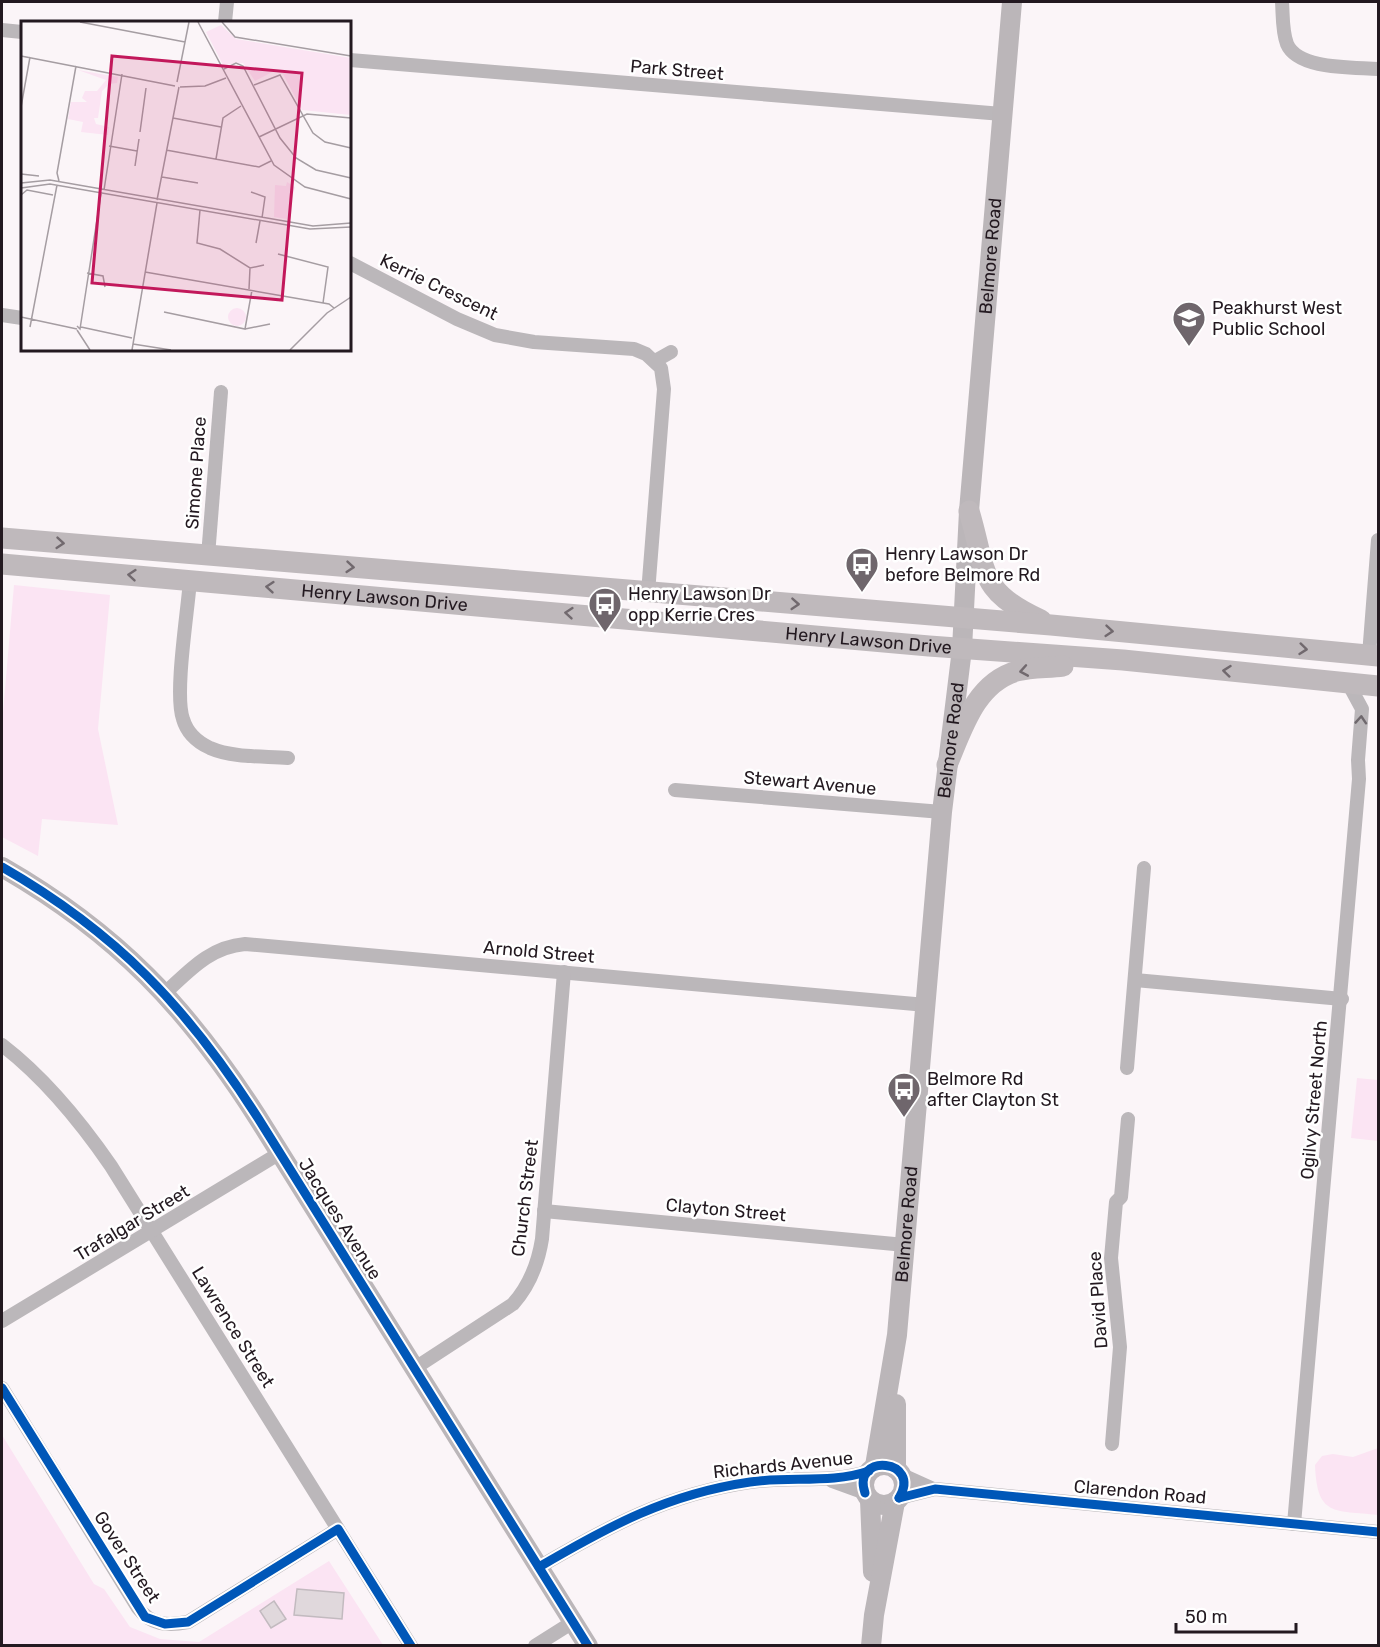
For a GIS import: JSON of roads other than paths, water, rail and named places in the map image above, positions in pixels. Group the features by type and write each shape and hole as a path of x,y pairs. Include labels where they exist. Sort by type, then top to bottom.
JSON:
{"main road":[{"name":"Belmore Road","path":"872,1469 897,1335 942,812 962,649 969,511 1012,2"},
{"path":"969,511 982,564 997,594 1025,613 1051,625"},
{"name":"Henry Lawson Drive","path":"2,538 1051,625 1374,656"},
{"name":"Henry Lawson Drive","path":"2,564 962,649 1124,660 1378,686"},
{"path":"947,765 978,699 995,681 1017,671 1124,660"},
{"name":"Jacques Avenue","path":"2,867 47,894 94,928 165,993 224,1066 588,1646"},
{"name":"Belmore Road","path":"897,1335 899,1472"},
{"path":"871,1646 874,1615 897,1500 904,1488 899,1472 886,1464 872,1469 863,1484 867,1496 874,1615"},
{"path":"867,1496 885,1505 897,1500"}],"street":[{"path":"225,21 227,2"},
{"path":"1282,2 1285,38 1288,47 1301,59 1323,64 1378,69"},
{"path":"2,30 21,32"},
{"name":"Park Street","path":"351,60 1002,114"},
{"name":"Kerrie Crescent","path":"351,264 457,319 495,335 534,342 634,349 655,361"},
{"path":"2,315 21,318"},
{"path":"648,593 664,389 661,368 655,361 671,352"},
{"name":"Simone Place","path":"208,556 221,392"},
{"path":"1374,656 1378,540"},
{"path":"190,580 180,697 182,717 186,727 201,744 218,751 288,758"},
{"name":"Ogilvy Street North","path":"1294,1524 1342,999 1359,779 1358,760 1362,710 1348,683"},
{"name":"Stewart Avenue","path":"675,790 942,812"},
{"path":"1127,1068 1144,868"},
{"name":"Arnold Street","path":"165,993 210,954 233,945 245,944 926,1005"},
{"name":"Church Street","path":"415,1368 502,1313 522,1294 539,1257 564,972"},
{"path":"1135,980 1342,999"},
{"name":"Lawrence Street","path":"2,1045 45,1083 80,1123 111,1166 411,1646"},
{"name":"David Place","path":"1112,1444 1120,1347 1112,1246 1116,1202 1121,1197 1128,1119"},
{"name":"Trafalgar Street","path":"2,1321 153,1232 280,1153"},
{"name":"Clayton Street","path":"544,1211 905,1245"},
{"name":"Gover Street","path":"2,1388 138,1608 154,1622 165,1624 188,1622 338,1529"},
{"name":"Richards Avenue","path":"539,1567 628,1517 689,1494 753,1482 827,1479 872,1469"},
{"name":"Clarendon Road","path":"899,1472 935,1490"},
{"name":"Richards Avenue","path":"827,1479 867,1496"},
{"name":"Clarendon Road","path":"897,1500 935,1490 1378,1532"},
{"path":"535,1646 573,1622"}],"place":[{"name":"Peakhurst West Public School","path":"1189,347"},
{"name":"Henry Lawson Dr before Belmore Rd","path":"862,593"},
{"name":"Henry Lawson Dr opp Kerrie Cres","path":"605,633"},
{"name":"Belmore Rd after Clayton St","path":"904,1118"}]}
